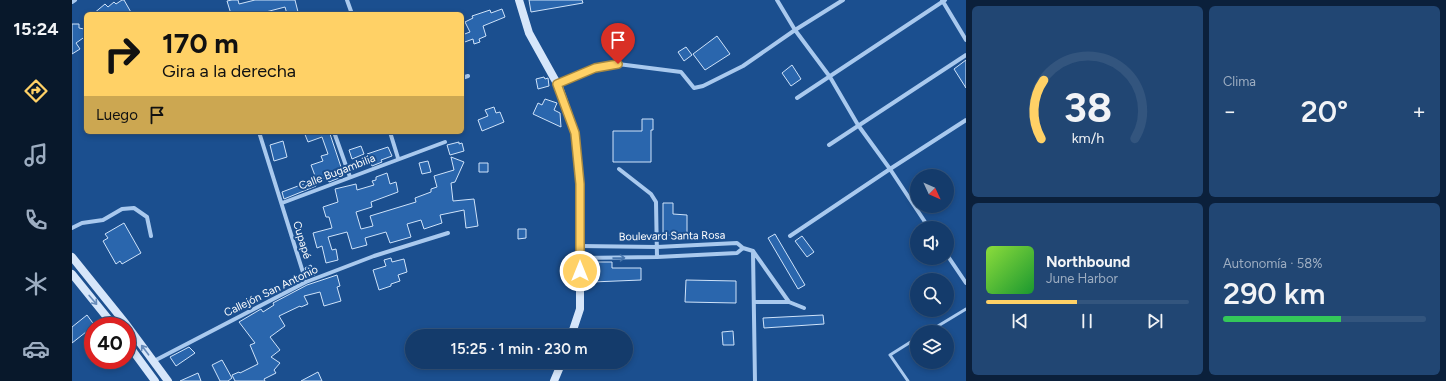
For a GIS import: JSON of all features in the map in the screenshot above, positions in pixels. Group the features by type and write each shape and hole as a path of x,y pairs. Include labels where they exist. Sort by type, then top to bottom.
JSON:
{"street":[{"path":"348,0 351,12"},
{"path":"520,0 529,33 557,84 575,133 580,184 580,309 573,329"},
{"path":"777,0 795,30 830,77 858,125 890,169 924,221"},
{"path":"557,84 595,68 618,64 681,72 694,88 703,86 743,66 795,30 843,0"},
{"path":"796,98 830,77 943,0 966,40"},
{"path":"828,145 966,55"},
{"path":"464,77 468,76"},
{"path":"790,236 966,120"},
{"name":"Cupapé","path":"260,134 306,282"},
{"path":"335,134 350,177"},
{"path":"391,134 398,158"},
{"name":"Calle Bugambilia","path":"282,203 398,158 445,142"},
{"path":"619,169 651,194 656,202 656,257"},
{"path":"72,228 82,223 103,220 122,209 134,208 147,217 151,236"},
{"name":"Callejón San Antonio","path":"154,361 306,282 374,256 448,233"},
{"name":"Boulevard Santa Rosa","path":"580,246 657,246 737,243 743,248 737,253 656,257 580,258"},
{"path":"743,248 753,251 789,302"},
{"path":"753,251 755,381"},
{"path":"72,257 126,324 168,381"},
{"path":"954,265 966,283"},
{"path":"72,274 107,317"},
{"path":"754,302 789,302 804,308"},
{"path":"136,355 155,381"},
{"path":"554,381 559,369"}],"lane":[{"path":"940,325 966,309"},
{"path":"908,381 890,355 910,342"}],"building":[{"path":"124,0 131,12 95,12 105,4 108,7 114,2 116,4"},
{"path":"238,0 239,4 255,0 295,0 298,12 286,12 285,7 266,12 230,12 227,1"},
{"path":"529,0 582,0 583,3 531,12"},
{"path":"502,9 505,17 483,26 486,36 479,39 480,42 474,44 473,39 464,42 464,34 470,32 465,22 473,18 472,16 490,10 491,13"},
{"path":"72,24 79,24 79,28 84,29 84,37 76,43 80,49 72,54"},
{"path":"717,36 730,54 705,70 693,54"},
{"path":"686,47 692,55 684,61 678,52"},
{"path":"966,60 966,88 954,69"},
{"path":"792,65 801,79 791,86 782,73"},
{"path":"544,77 545,79 548,78 549,86 538,89 536,79"},
{"path":"545,99 557,103 554,110 560,113 561,127 533,114 538,103 542,105"},
{"path":"494,107 496,113 500,112 504,122 482,131 478,120 488,116 485,110"},
{"path":"642,119 653,119 653,130 651,130 651,162 613,162 613,131 642,131"},
{"path":"305,134 330,134 344,176 329,182 327,177 317,181 311,165 323,161 321,156 328,154 322,137 308,142"},
{"path":"283,141 287,157 274,161 270,145"},
{"path":"459,142 459,144 462,143 464,151 450,155 447,145"},
{"path":"361,146 364,154 352,159 349,150"},
{"path":"388,147 392,156 381,160 382,162 372,166 367,154"},
{"path":"451,157 464,162 455,182 451,183 453,201 474,199 478,226 466,228 464,210 440,215 442,223 424,229 421,220 407,224 411,237 390,243 386,232 365,238 367,245 352,249 347,232 328,237 332,250 336,249 338,260 326,263 322,246 317,248 313,233 332,228 329,217 326,217 323,207 338,202 335,189 356,184 357,190 374,185 372,181 376,180 376,177 387,173 390,184 396,182 398,192 371,202 372,207 356,212 361,229 373,226 370,216 416,202 415,198 431,192 431,189 437,187 434,176 454,170"},
{"path":"428,161 431,172 422,174 419,163"},
{"path":"479,163 488,163 488,172 479,172"},
{"path":"314,180 316,186 284,199 282,192"},
{"path":"663,203 673,203 673,214 687,215 687,235 663,235"},
{"path":"124,223 141,253 122,264 120,261 116,264 103,241 108,238 105,234"},
{"path":"518,229 526,229 526,238 518,239"},
{"path":"775,234 805,285 798,289 768,238"},
{"path":"802,236 814,252 807,257 795,241"},
{"path":"391,258 392,262 404,259 407,272 398,275 400,281 379,290 373,270 386,266 384,260"},
{"path":"592,262 612,262 612,268 641,268 641,280 592,282"},
{"path":"311,265 315,275 308,277 305,268"},
{"path":"337,275 340,286 337,287 341,301 324,306 320,292 304,296 308,304 301,307 300,306 279,316 285,326 270,337 280,350 271,357 280,363 274,370 276,373 264,379 265,381 235,381 232,375 239,372 240,373 258,364 250,345 255,343 239,322 261,309 263,312 274,305 273,303 307,285"},
{"path":"686,280 736,281 736,303 685,302"},
{"path":"823,315 824,324 764,328 763,318"},
{"path":"84,317 84,334 72,343 72,327"},
{"path":"733,331 734,345 723,345 722,332"},
{"path":"189,347 195,353 176,366 170,357"},
{"path":"222,360 232,378 228,381 220,381 212,365"},
{"path":"318,372 322,381 301,381"},
{"path":"198,373 201,381 180,381"}],"route":[{"path":"580,271 580,184 575,133 557,84 595,68 618,64"}]}
